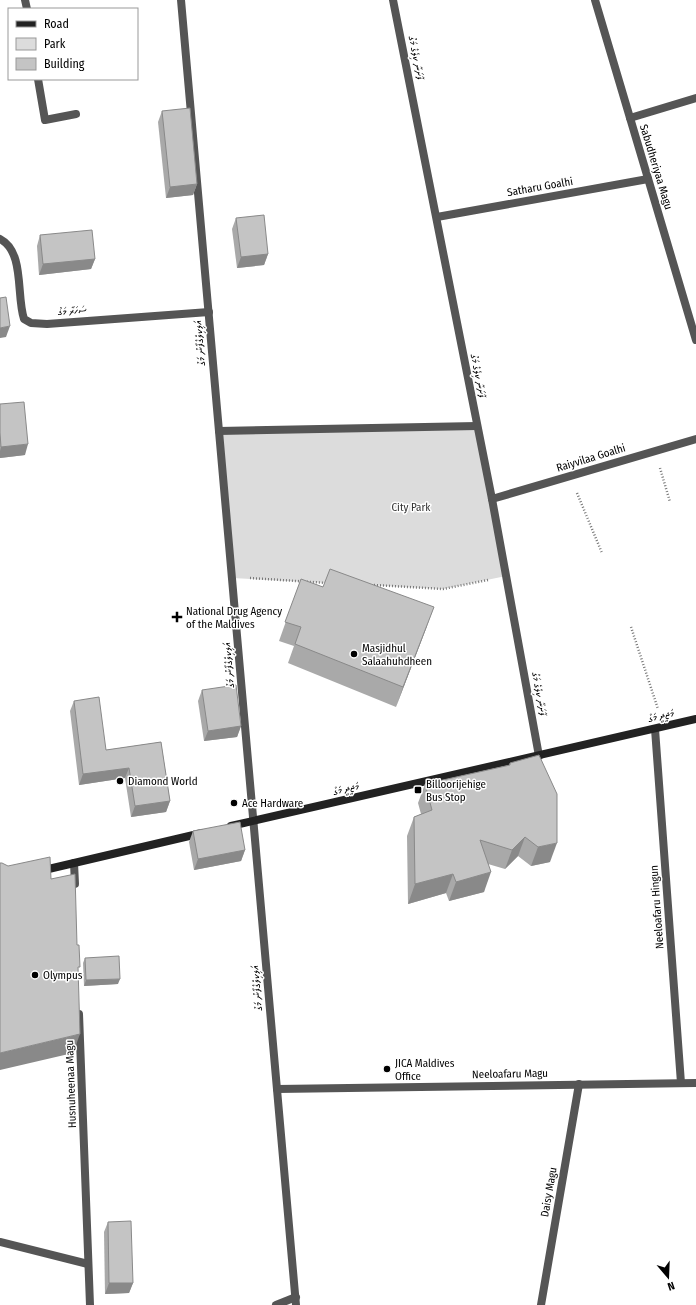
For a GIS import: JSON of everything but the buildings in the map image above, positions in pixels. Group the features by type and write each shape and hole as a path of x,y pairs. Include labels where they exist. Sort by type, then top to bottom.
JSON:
{"street":[{"name":"އަލިކިލެގެފާނު މަގު","path":"181,0 296,1301"},
{"name":"ފާށަނާ ކިލެގެ މަގު","path":"393,0 492,499 539,756"},
{"name":"Sabudheriyaa Magu","path":"595,0 696,340"},
{"path":"38,80 45,120 76,114"},
{"path":"630,118 696,98"},
{"name":"Satharu Goalhi","path":"437,217 648,179"},
{"name":"ސަހަރާ މަގު","path":"0,239 8,243 15,257 21,310 24,319 31,323 47,324 209,312"},
{"path":"219,431 477,426"},
{"name":"Raiyvilaa Goalhi","path":"492,499 696,439"},
{"name":"މަޖީދީ މަގު","path":"224,828 696,719"},
{"name":"Neeloafaru Hingun","path":"655,729 681,1083"},
{"path":"30,873 209,832"},
{"path":"74,863 75,894"},
{"name":"Husnuheenaa Magu","path":"79,1004 90,1305"},
{"name":"Neeloafaru Magu","path":"277,1089 696,1083"},
{"name":"Daisy Magu","path":"541,1305 579,1084"},
{"path":"0,1242 88,1264"},
{"path":"276,1305 296,1301"}],"path":[{"path":"656,450 670,502"},
{"path":"570,476 602,553"},
{"path":"372,585 442,589 506,576"},
{"path":"232,578 333,583"},
{"path":"631,627 664,726"}],"green space":[{"name":"City Park","path":"477,426 506,576 443,589 232,578 219,431"}],"place":[{"name":"National Drug Agency of the Maldives","path":"177,617"},
{"name":"Masjidhul Salaahuhdheen","path":"354,654"},
{"name":"Diamond World","path":"120,781"},
{"name":"Billoorijehige Bus Stop","path":"418,790"},
{"name":"Ace Hardware","path":"234,803"},
{"name":"Olympus","path":"35,975"},
{"name":"JICA Maldives Office","path":"387,1069"}]}
